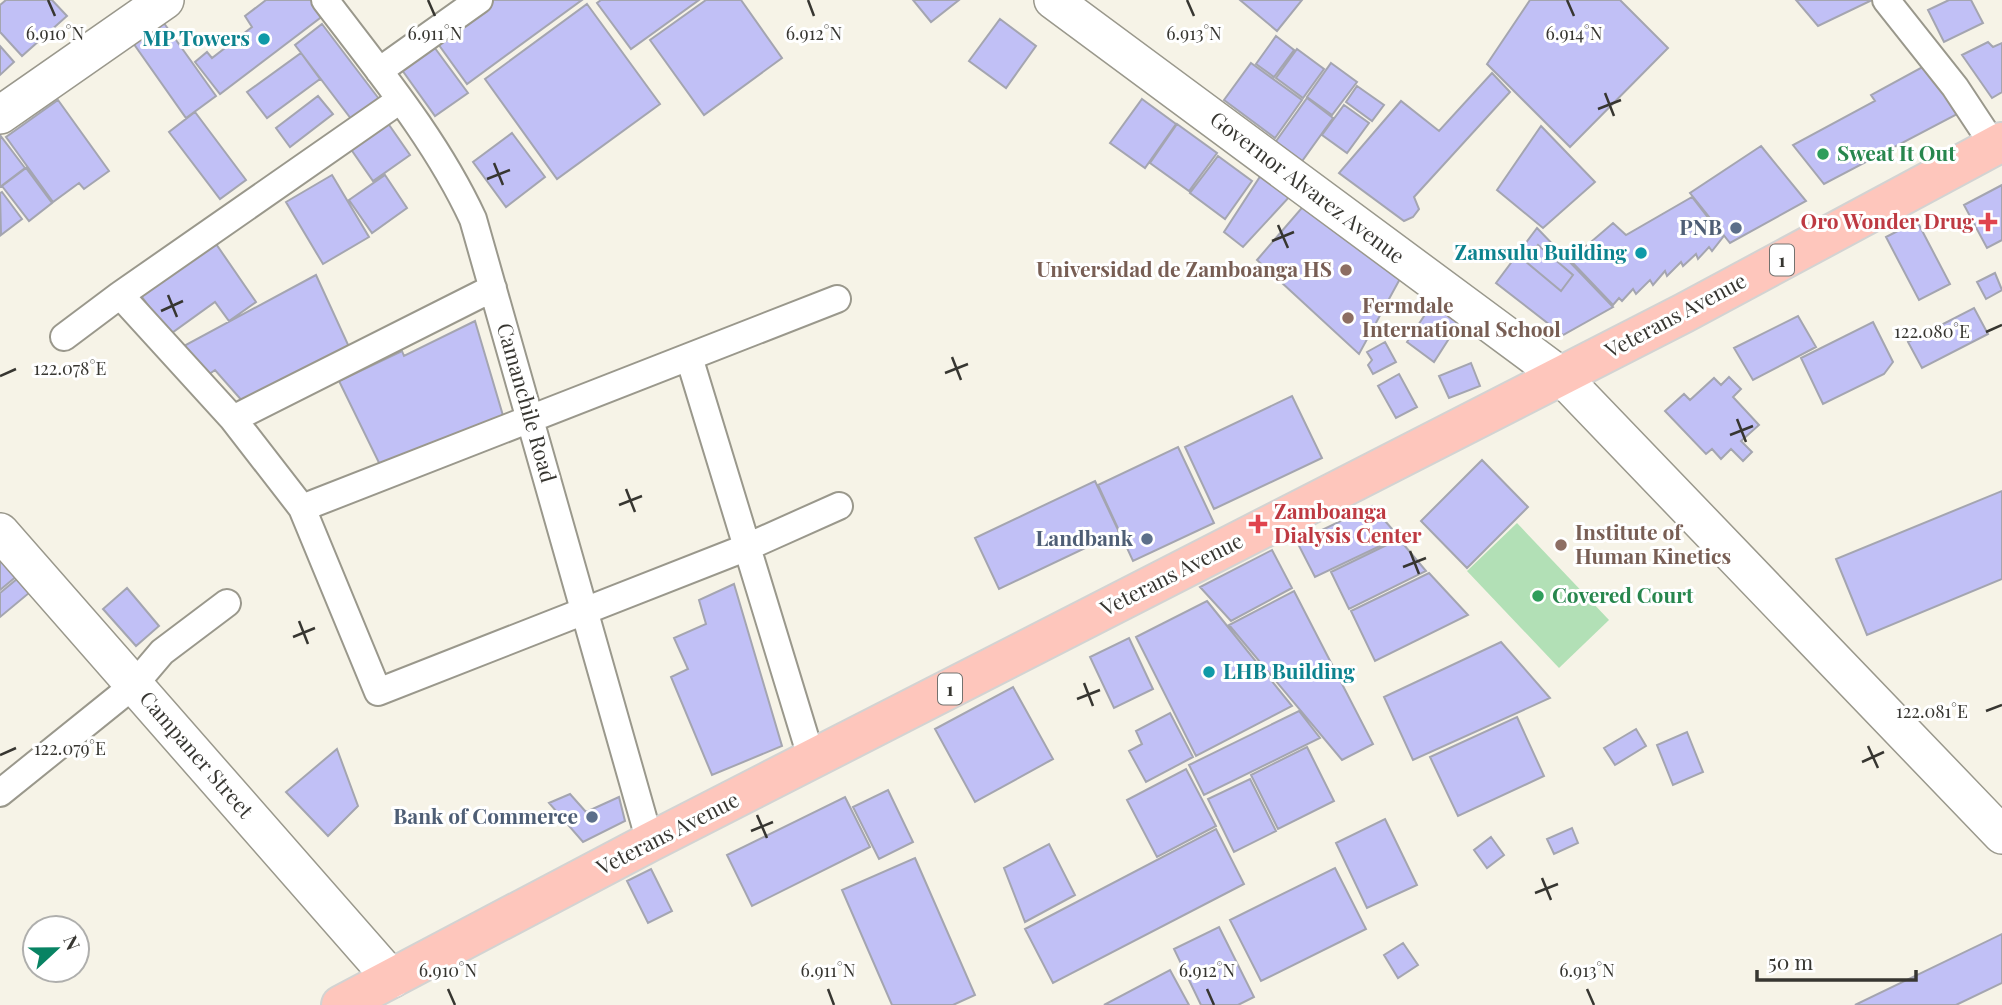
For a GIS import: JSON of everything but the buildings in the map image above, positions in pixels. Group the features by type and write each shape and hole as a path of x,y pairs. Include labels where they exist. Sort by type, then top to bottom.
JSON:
{"main road":[{"path":"0,115 165,0"},
{"name":"Governor Alvarez Avenue","path":"1053,0 1560,376 2002,835"},
{"name":"Veterans Avenue","path":"341,1005 650,842 1560,376 1998,144"},
{"name":"Campaner Street","path":"0,532 392,979"}],"street":[{"name":"Camanchile Road","path":"325,0 400,100 458,187 473,219 650,842"},
{"path":"379,71 479,0"},
{"path":"1886,0 1998,144"},
{"path":"64,337 400,100"},
{"path":"233,419 494,288"},
{"path":"120,295 233,419 302,508 378,692 745,548 839,506"},
{"path":"302,508 836,299"},
{"path":"689,357 745,548 812,760"},
{"path":"0,793 135,685 162,652 227,603"}],"green space":[{"name":"Covered Court","path":"1517,523 1609,620 1559,668 1467,571"}],"place":[{"name":"MP Towers","path":"264,39"},
{"name":"Sweat It Out","path":"1823,154"},
{"name":"Oro Wonder Drug","path":"1988,222"},
{"name":"PNB","path":"1736,228"},
{"name":"Zamsulu Building","path":"1641,253"},
{"name":"Universidad de Zamboanga HS","path":"1346,270"},
{"name":"Fermdale International School","path":"1348,318"},
{"name":"Zamboanga Dialysis Center","path":"1258,524"},
{"name":"Landbank","path":"1147,539"},
{"name":"Institute of Human Kinetics","path":"1561,545"},
{"name":"Covered Court","path":"1538,596"},
{"name":"LHB Building","path":"1209,672"},
{"name":"Bank of Commerce","path":"592,817"}]}
